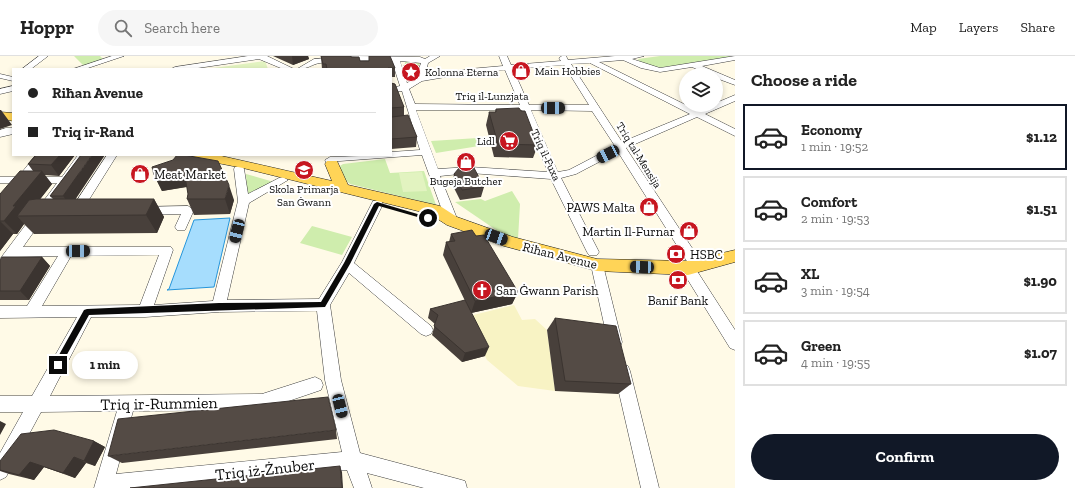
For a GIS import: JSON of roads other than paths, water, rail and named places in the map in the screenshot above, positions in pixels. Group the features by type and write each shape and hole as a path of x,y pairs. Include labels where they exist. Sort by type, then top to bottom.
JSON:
{"main road":[{"path":"0,115 12,117"},
{"name":"Riħan Avenue","path":"187,156 428,218 452,221 510,242 595,258 692,267 735,256"},
{"name":"Riħan Avenue","path":"201,156 342,187 435,210 452,221"},
{"path":"315,181 325,176 330,160"},
{"path":"330,160 342,187"}],"street":[{"path":"27,68 44,56"},
{"path":"80,68 120,56"},
{"path":"420,79 424,65 436,56"},
{"name":"Triq il-Fuxa","path":"503,56 524,108 595,258 650,488"},
{"path":"392,90 420,79 469,70 507,67 564,59 592,61 640,56"},
{"path":"183,68 262,57 288,68"},
{"path":"302,68 314,60 359,57 407,57 420,59 424,65 469,70"},
{"path":"359,57 359,68"},
{"path":"359,57 364,68"},
{"path":"624,58 644,66 660,70 694,66 735,57"},
{"path":"395,58 412,107 411,120 426,152 452,221"},
{"name":"Triq tal-Mensija","path":"564,59 620,147 692,267 735,343"},
{"path":"592,61 735,133"},
{"path":"694,66 735,83"},
{"path":"0,76 12,79"},
{"path":"392,82 405,85"},
{"path":"0,92 12,90"},
{"path":"434,173 470,170 479,172 555,176 572,172 620,147 735,98"},
{"name":"Triq il-Lunzjata","path":"412,107 596,108"},
{"path":"0,134 12,131"},
{"path":"392,155 426,152"},
{"path":"0,206 40,156"},
{"path":"2,264 13,252 82,156"},
{"path":"76,212 111,156"},
{"path":"330,160 376,156"},
{"path":"219,306 244,201 239,169"},
{"path":"0,180 65,180"},
{"path":"244,201 283,180"},
{"path":"363,488 353,460 333,380 323,305 347,264 377,204"},
{"path":"128,211 188,210 181,226"},
{"path":"42,212 91,211"},
{"path":"13,252 167,250 145,311"},
{"path":"31,312 68,251"},
{"path":"347,264 426,330"},
{"path":"0,312 145,311 219,306 323,305"},
{"path":"0,471 87,312"},
{"name":"Triq ir-Rummien","path":"0,404 262,402 315,385"},
{"path":"104,486 128,404"},
{"path":"353,460 458,488"},
{"name":"Triq iż-Żnuber","path":"104,486 353,460"}],"water":[{"path":"230,218 214,287 167,290 169,289 194,220"}],"place":[{"name":"Main Hobbies","path":"521,71"},
{"name":"Kolonna Eterna","path":"411,72"},
{"name":"Lidl","path":"509,141"},
{"name":"Bugeja Butcher","path":"466,162"},
{"name":"Skola Primarja San Ġwann","path":"304,170"},
{"name":"Meat Market","path":"140,174"},
{"name":"PAWS Malta","path":"649,207"},
{"name":"Martin Il-Furnar","path":"689,231"},
{"name":"HSBC","path":"676,254"},
{"name":"Banif Bank","path":"678,280"},
{"name":"San Ġwann Parish","path":"482,290"}]}
